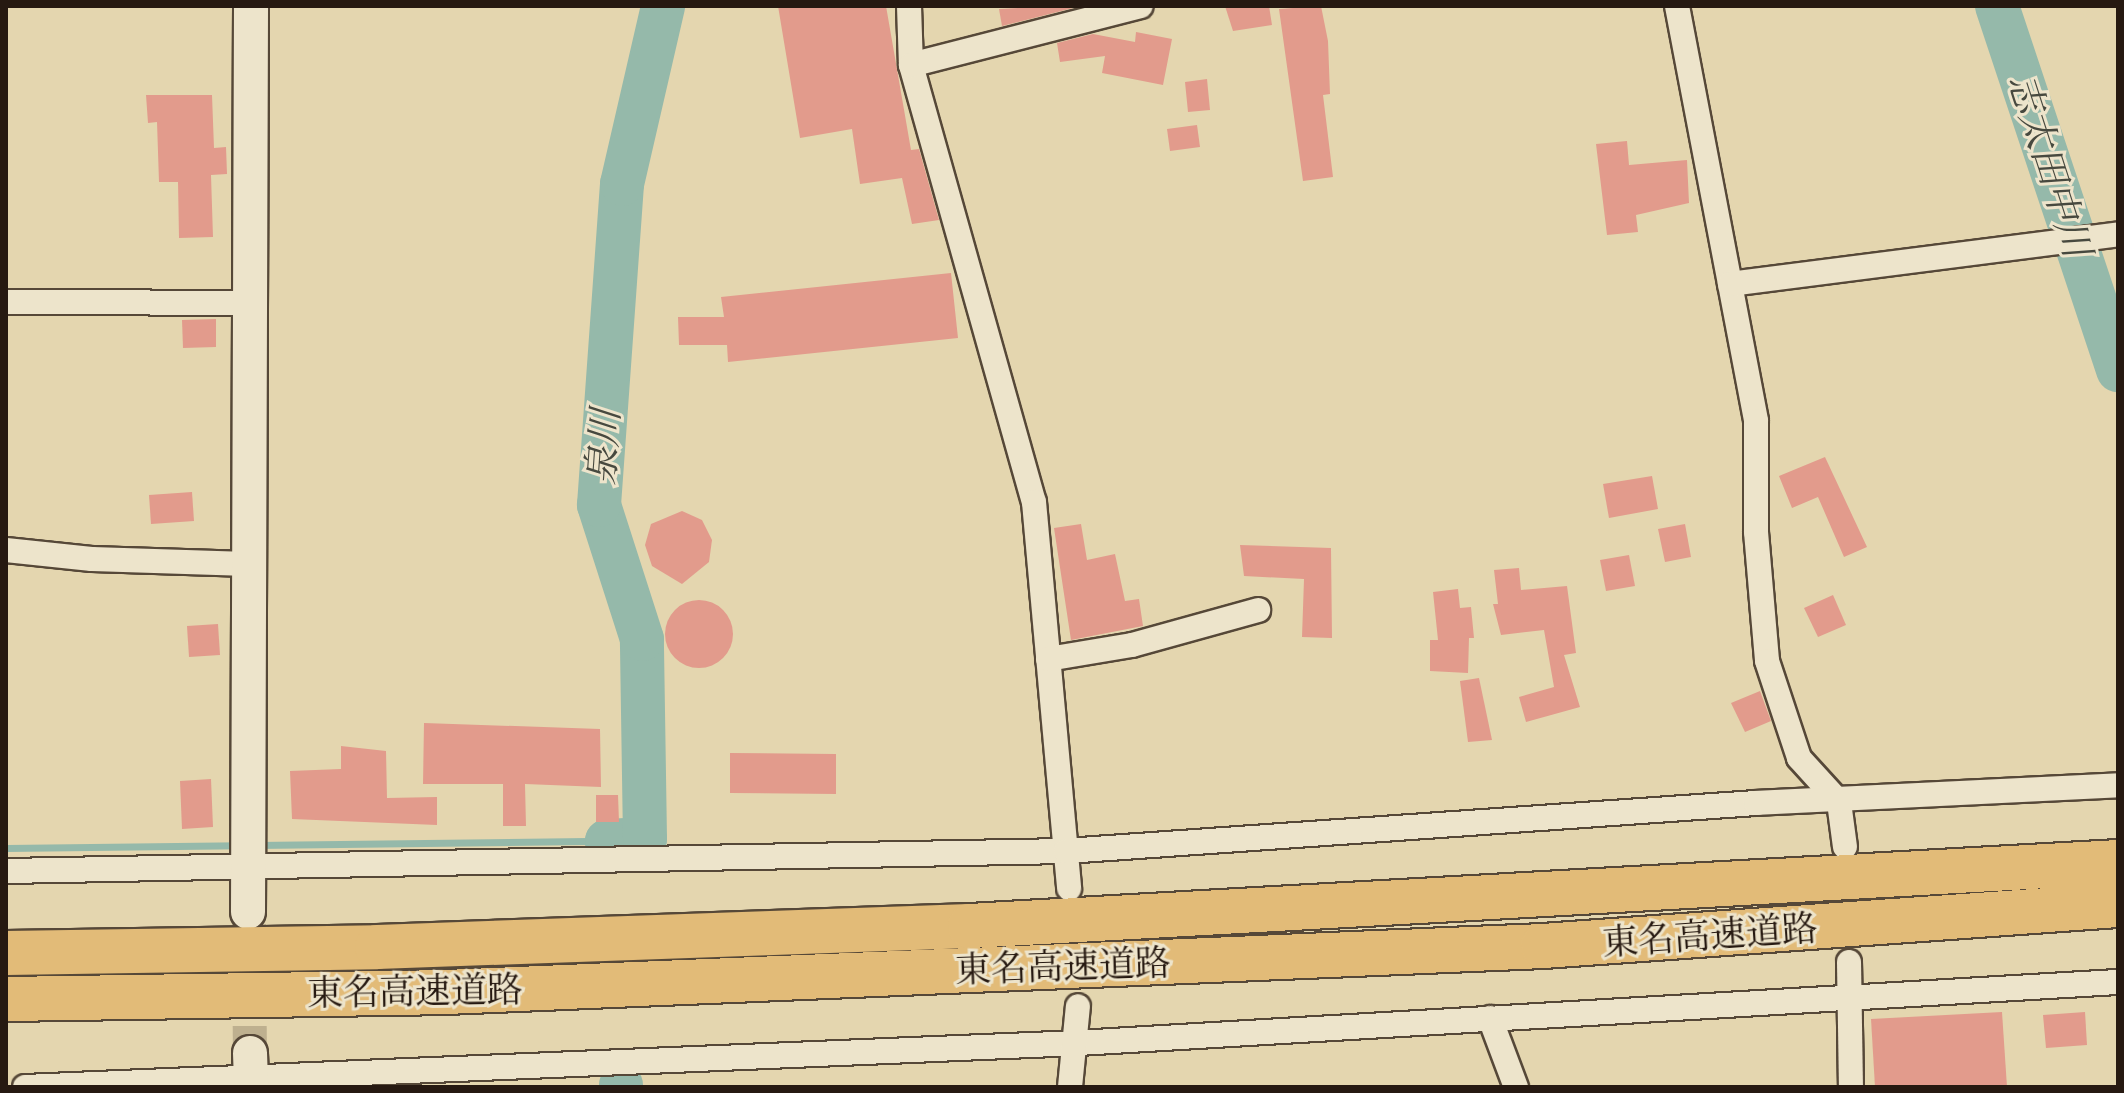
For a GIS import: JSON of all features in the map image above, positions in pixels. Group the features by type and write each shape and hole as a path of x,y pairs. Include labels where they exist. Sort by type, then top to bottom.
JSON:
{"highway":[{"name":"東名高速道路","path":"6,953 377,947 970,926 2118,862"},
{"name":"東名高速道路","path":"6,999 446,992 1527,946 2118,905"}],"street":[{"path":"248,912 248,564 254,303 251,6"},
{"path":"909,6 911,65 1034,502 1069,888"},
{"path":"911,65 1141,6"},
{"path":"1677,6 1756,421 1756,532 1767,661 1799,758 1839,802 1845,847"},
{"path":"1730,284 2118,234"},
{"path":"6,302 254,303"},
{"path":"6,550 92,559 248,564"},
{"path":"1048,659 1132,645 1258,610"},
{"path":"6,871 248,854 1066,851 2118,785"},
{"path":"1849,962 1852,996 1851,1087"},
{"path":"25,1087 251,1073 1078,1043 2118,982"},
{"path":"1070,1087 1078,1043 1078,1006"},
{"path":"1490,1018 1516,1087"}],"building":[{"path":"778,6 886,6 911,150 919,149 939,220 912,224 902,178 860,184 852,129 800,138"},
{"path":"1081,6 1002,26 999,9"},
{"path":"1225,6 1269,6 1272,25 1233,31"},
{"path":"1321,6 1328,41 1330,94 1323,95 1333,177 1303,181 1279,9"},
{"path":"1136,32 1172,39 1163,85 1102,73 1105,56 1060,62 1057,43 1093,34 1135,42"},
{"path":"1207,79 1210,110 1188,112 1185,82"},
{"path":"146,95 212,95 214,148 226,147 227,174 211,175 213,237 179,238 178,182 159,182 157,122 148,123"},
{"path":"1197,125 1200,147 1170,151 1167,129"},
{"path":"1627,141 1629,165 1687,160 1689,203 1636,215 1638,232 1607,235 1596,144"},
{"path":"951,273 958,338 728,362 727,345 679,345 678,317 724,317 721,297"},
{"path":"216,319 216,347 183,348 182,320"},
{"path":"1825,457 1867,547 1844,557 1818,497 1792,508 1779,476"},
{"path":"1652,476 1658,509 1609,518 1603,484"},
{"path":"192,492 194,521 151,524 149,495"},
{"path":"682,511 702,520 712,540 709,562 682,584 652,566 645,545 651,524"},
{"path":"1081,524 1087,560 1115,554 1125,601 1139,599 1143,626 1071,640 1054,528"},
{"path":"1685,524 1691,557 1665,562 1658,529"},
{"path":"1240,545 1331,548 1332,638 1302,637 1304,579 1244,576"},
{"path":"1629,555 1635,586 1606,591 1600,560"},
{"path":"1519,568 1521,590 1567,586 1576,653 1564,655 1580,707 1526,722 1519,697 1554,687 1544,630 1501,635 1493,604 1498,604 1494,570"},
{"path":"1458,589 1460,608 1471,607 1474,638 1469,638 1468,673 1430,671 1430,640 1438,640 1433,592"},
{"path":"1833,595 1846,625 1818,637 1804,608"},
{"path":"699,600 723,610 733,634 723,658 699,668 675,658 665,634 675,610"},
{"path":"218,624 220,655 189,657 187,626"},
{"path":"1479,678 1492,740 1468,742 1460,681"},
{"path":"1760,691 1771,721 1745,732 1731,703"},
{"path":"424,723 600,729 601,787 525,784 526,826 503,826 503,784 423,784"},
{"path":"341,746 386,751 387,798 437,797 437,825 292,819 290,771 341,769"},
{"path":"730,753 836,754 836,794 730,793"},
{"path":"211,779 213,827 182,829 180,781"},
{"path":"596,795 618,795 619,822 596,822"},
{"path":"2002,1012 2007,1087 1875,1087 1871,1019"},
{"path":"2085,1012 2087,1045 2046,1048 2043,1015"}],"waterway":[{"name":"泉川","path":"608,851 607,841 645,839 642,639 599,505 622,184 663,6"},
{"name":"志太田中川","path":"1997,6 2118,370"},
{"path":"256,845 607,841"},
{"path":"6,848 240,845"}],"tunnel":[{"path":"249,924 250,1053"}]}
